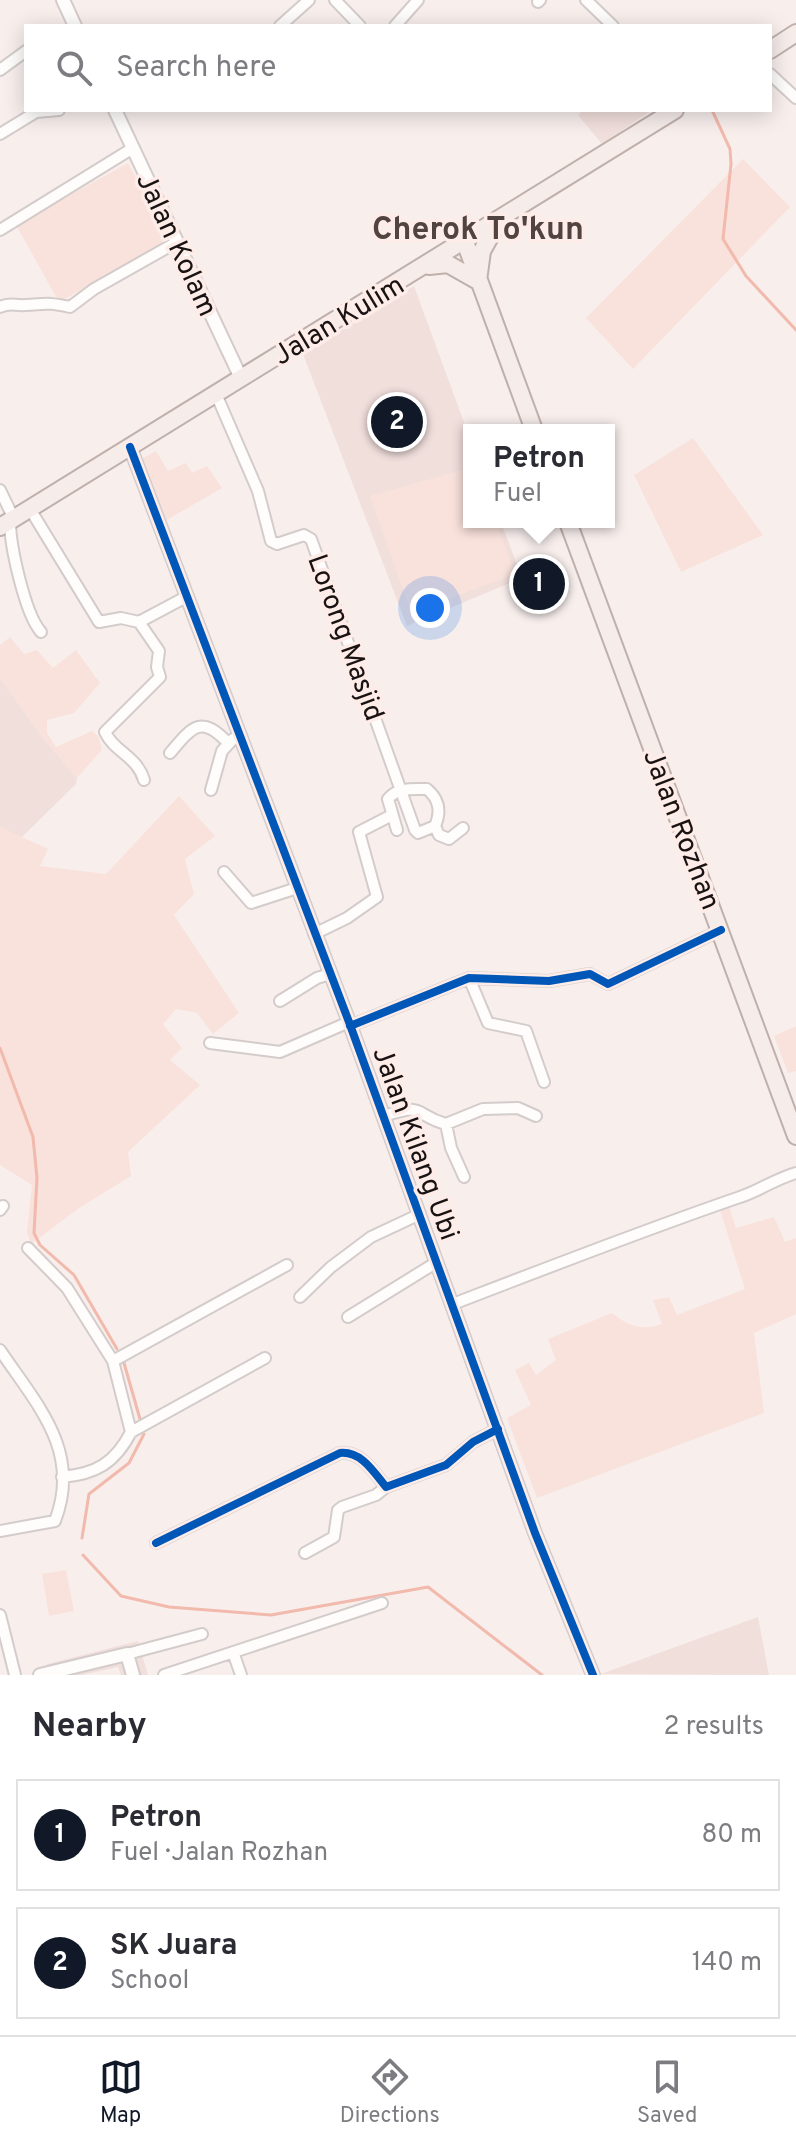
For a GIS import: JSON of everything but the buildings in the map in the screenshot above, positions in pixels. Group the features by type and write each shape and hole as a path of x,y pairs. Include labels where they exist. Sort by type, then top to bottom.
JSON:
{"main road":[{"path":"772,49 796,33"},
{"name":"Jalan Kulim","path":"8,522 672,112"},
{"path":"478,281 482,251 500,220"},
{"path":"465,242 532,424"},
{"path":"424,267 448,264 478,281"},
{"name":"Jalan Rozhan","path":"570,528 796,1136"}],"street":[{"path":"63,0 74,24"},
{"path":"282,24 309,0"},
{"path":"335,0 358,24"},
{"path":"397,24 418,0"},
{"path":"586,0 611,24"},
{"path":"0,70 24,52"},
{"path":"772,76 796,98"},
{"path":"0,134 36,112"},
{"name":"Jalan Kolam","path":"116,112 241,378"},
{"path":"0,230 133,148"},
{"path":"0,307 8,303 23,306 51,301 70,307 94,289 177,242"},
{"name":"Lorong Masjid","path":"216,394 258,491 271,541 277,544 304,535 311,539 401,790"},
{"name":"Jalan Kilang Ubi","path":"130,447 186,597 233,740 297,888 593,1675"},
{"path":"0,490 29,613 41,632"},
{"path":"30,509 99,622 121,618 139,622 186,597"},
{"path":"139,622 159,651 157,667 160,677 105,732 109,741 132,757 144,780"},
{"path":"170,753 195,728 206,725 233,740 222,751 211,790"},
{"path":"401,790 415,830 418,833 435,826"},
{"path":"397,830 388,799 401,790 431,791 440,810 435,826"},
{"path":"314,934 347,918 377,897 359,832 392,815"},
{"path":"435,826 445,839 458,835 463,828"},
{"path":"224,872 251,903 297,888"},
{"path":"210,1043 280,1052 469,978 549,981 590,974 608,984 721,930"},
{"path":"280,1001 317,978 330,974"},
{"path":"469,978 488,1023 526,1031 544,1082"},
{"path":"446,1124 483,1109 518,1108 536,1116"},
{"path":"384,1116 405,1109 421,1110 446,1124 451,1148 464,1177"},
{"path":"453,1304 637,1231 742,1197 769,1181 796,1173"},
{"path":"300,1297 331,1267 371,1237 420,1214"},
{"path":"28,1248 67,1288 113,1361 131,1432"},
{"path":"348,1317 437,1262"},
{"path":"113,1361 287,1265"},
{"path":"0,1350 60,1444 62,1477 55,1521 0,1531"},
{"path":"62,1477 101,1469 113,1460 131,1432 265,1358"},
{"path":"305,1553 334,1537 338,1510 342,1507 446,1465 473,1442 498,1429"},
{"path":"156,1543 340,1453 349,1452 360,1457 386,1487"},
{"path":"164,1675 382,1603"},
{"path":"0,1615 15,1675"},
{"path":"40,1675 202,1634"},
{"path":"233,1652 241,1675"},
{"path":"127,1654 133,1675"}],"shaded area":[{"path":"582,112 649,112 602,144 578,115"},
{"path":"743,159 790,207 633,369 586,318"},
{"path":"128,163 171,240 59,302 16,225"},
{"path":"414,286 465,424 463,528 503,528 522,578 407,626 303,354"},
{"path":"693,438 763,535 681,572 634,475"},
{"path":"156,451 168,471 186,463 192,473 207,466 222,488 165,521 141,459"},
{"path":"463,470 463,528 498,528 515,574 411,613 370,496"},
{"path":"10,637 24,654 37,650 53,668 76,650 100,683 74,713 47,720 47,733 56,747 92,731 99,737 102,750 77,778 43,738 0,678 0,645"},
{"path":"0,678 43,738 77,778 76,784 21,838 0,827"},
{"path":"179,796 215,836 185,859 194,894 174,915 239,1013 213,1034 197,1013 176,1009 163,1024 182,1048 170,1060 200,1085 128,1152 131,1176 79,1208 31,1244 27,1232 32,1185 0,1165 0,827 48,849 40,866 106,874"},
{"path":"796,1026 796,1071 788,1073 774,1036"},
{"path":"729,1206 736,1228 774,1217 785,1242 796,1238 796,1314 754,1333 764,1413 537,1498 507,1418 531,1405 515,1370 529,1363 536,1375 556,1360 548,1339 612,1313 636,1326 655,1326 662,1324 653,1300 669,1297 677,1315 745,1289 720,1210"},
{"path":"66,1570 74,1611 49,1616 42,1574"},
{"path":"758,1617 769,1675 601,1674"},
{"path":"138,1641 148,1675 121,1675 118,1667 82,1675 50,1675 47,1664"}],"waterway":[{"path":"713,112 730,149 723,239 746,276 796,330"},
{"path":"0,1048 33,1137 37,1178 34,1233 40,1245 74,1275 117,1349"},
{"path":"124,1363 140,1419"},
{"path":"82,1538 89,1494 129,1463 144,1434"},
{"path":"83,1555 121,1596 169,1607 271,1615 428,1587 542,1675"}],"cycle path":[{"path":"130,447 349,1022 535,1533 593,1675"},
{"path":"350,1026 469,978 549,981 590,974 608,984 721,930"},
{"path":"156,1543 340,1453 360,1459 386,1487 446,1465 473,1442 498,1429"}],"place":[{"name":"SK Juara","path":"397,422"},
{"name":"Petron","path":"539,584"}],"district":[{"name":"Cherok To'kun","path":"478,228"}]}
